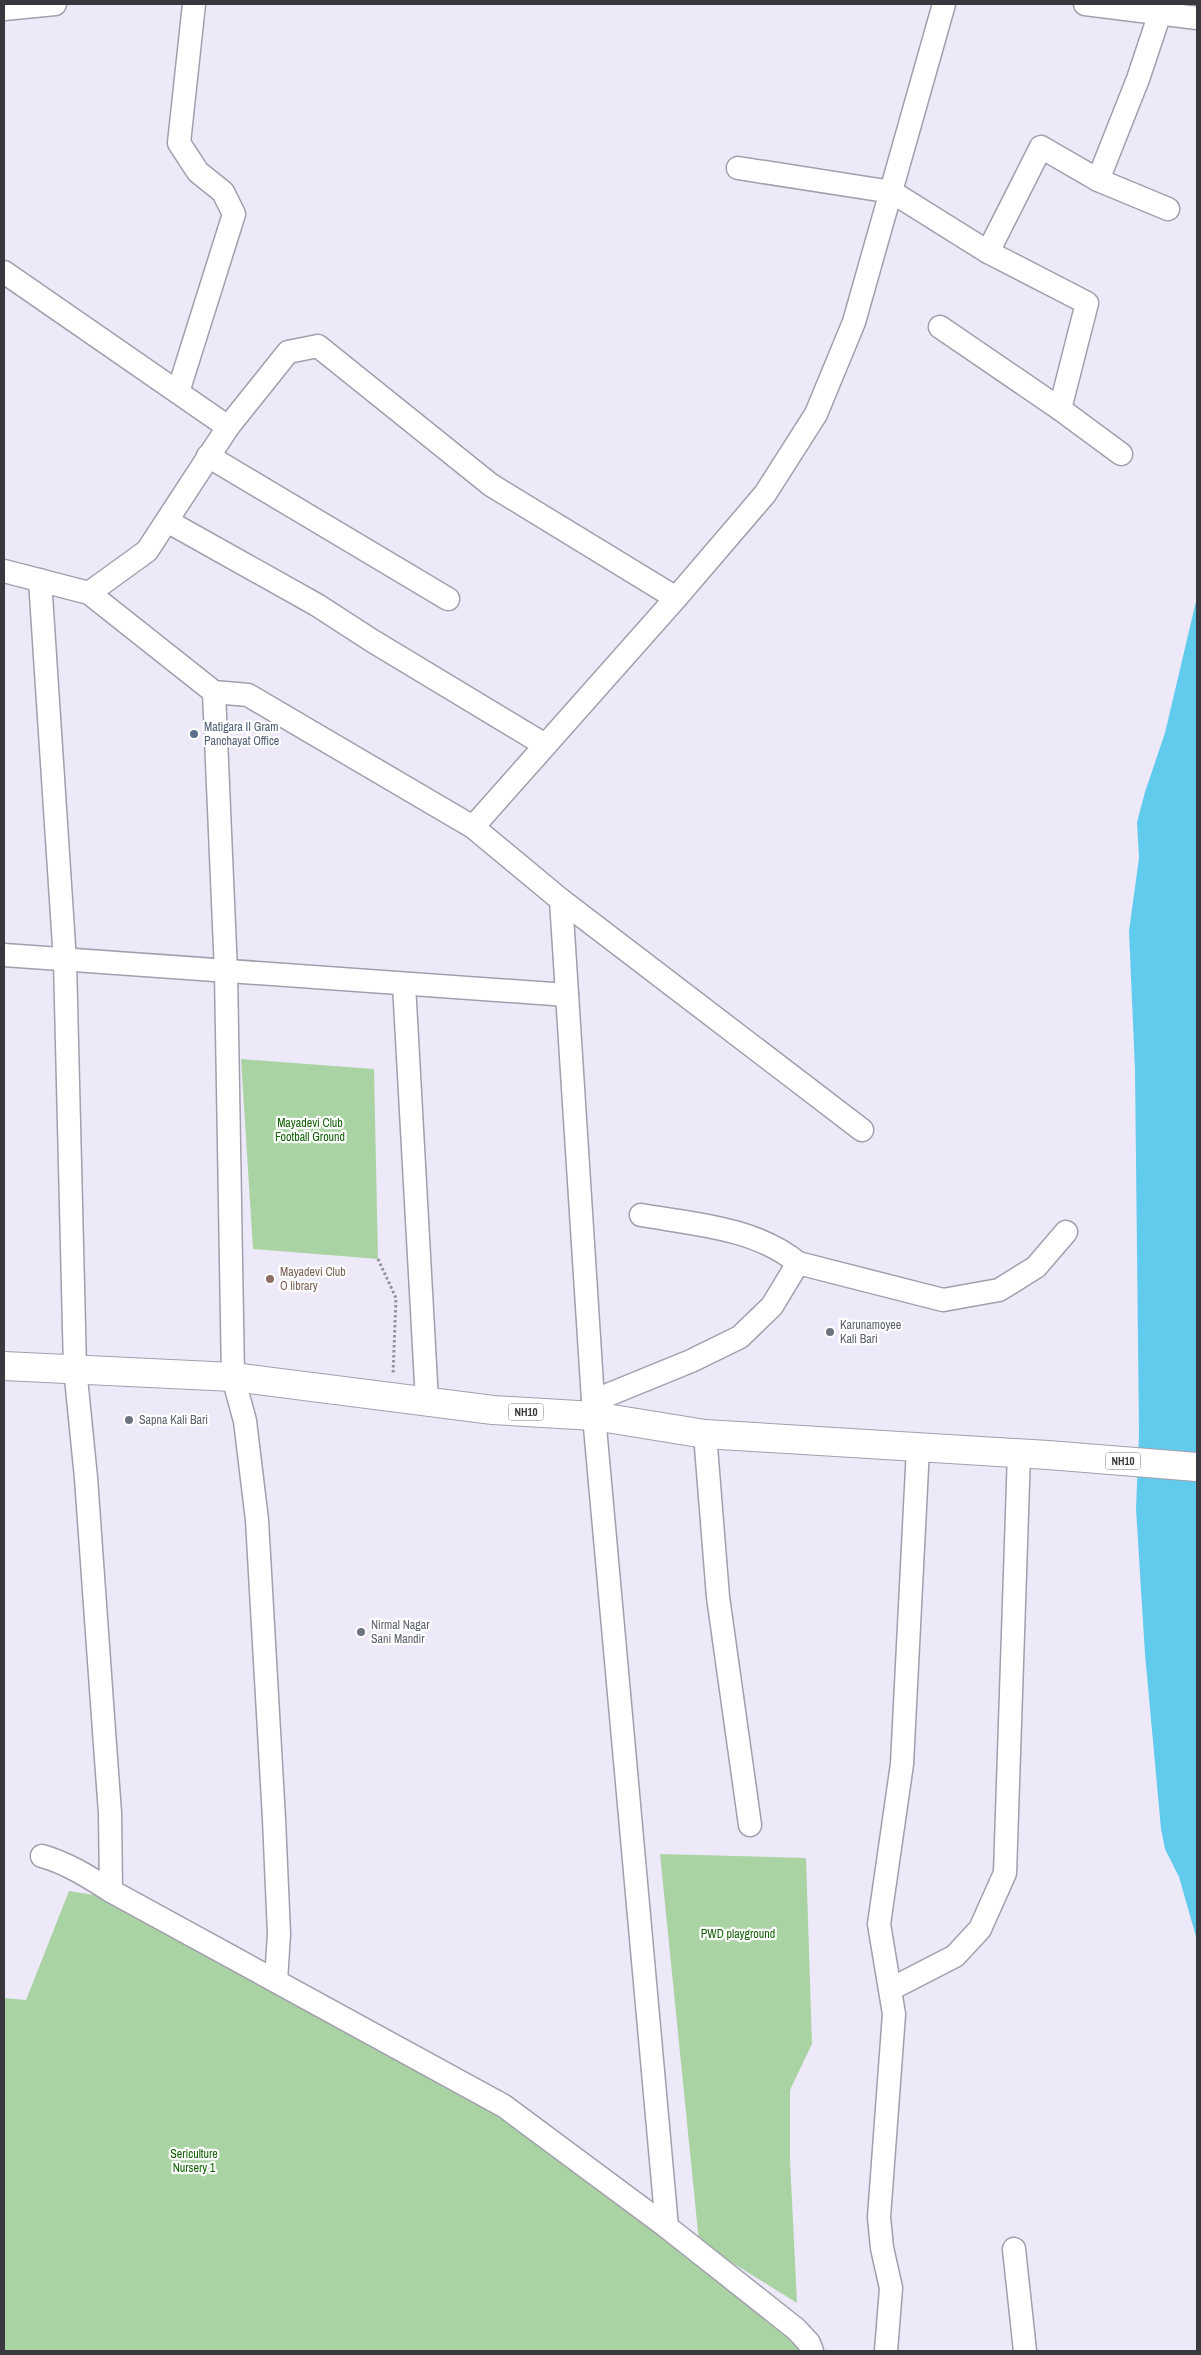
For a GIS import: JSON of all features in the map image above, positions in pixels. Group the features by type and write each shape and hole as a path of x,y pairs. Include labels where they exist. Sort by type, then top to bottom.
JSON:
{"highway":[{"name":"NH10","path":"4,1366 233,1377 493,1410 594,1409 705,1434 1019,1453 1197,1467"}],"street":[{"path":"4,9 55,4"},
{"path":"178,392 234,214 223,192 198,172 179,143 194,4"},
{"path":"473,827 676,598 765,494 816,414 854,322 944,4"},
{"path":"1085,4 1130,7 1197,18"},
{"path":"1098,180 1138,79 1160,13"},
{"path":"988,252 1041,147 1098,180 1168,209"},
{"path":"738,168 892,192 988,252 1087,302 1060,409"},
{"path":"4,272 228,427"},
{"path":"940,328 1060,409 1121,454"},
{"path":"89,593 147,551 228,427 288,352 318,346 491,485 676,598"},
{"path":"208,456 448,599"},
{"path":"167,521 317,605 371,640 545,745"},
{"path":"4,571 89,593 214,692 248,695 473,827 561,900 862,1130"},
{"path":"40,580 65,961 75,1368 86,1478 110,1813 112,1892"},
{"path":"214,692 226,972 233,1377 245,1421 257,1520 279,1934 276,1980"},
{"path":"561,900 594,1409 666,2227"},
{"path":"4,955 65,961 567,996"},
{"path":"404,984 427,1401"},
{"path":"641,1215 732,1230 786,1253 798,1264 943,1300 999,1290 1036,1267 1066,1232"},
{"path":"594,1409 740,1337 772,1306 798,1264"},
{"path":"705,1434 718,1597 750,1825"},
{"path":"886,2351 891,2288 882,2248 879,2217 894,2014 879,1924 902,1764 918,1448"},
{"path":"891,1989 955,1956 980,1929 1005,1874 1019,1453"},
{"path":"42,1856 66,1865 504,2106 666,2227 796,2329 809,2344 812,2351"},
{"path":"1014,2249 1024,2351"}],"path":[{"path":"378,1258 396,1298 392,1397"}],"green space":[{"name":"Mayadevi Club Football Ground","path":"241,1059 374,1069 378,1259 253,1249"},
{"name":"PWD playground","path":"660,1854 806,1858 812,2044 790,2090 790,2160 797,2303 699,2242"},
{"name":"Sericulture Nursery 1","path":"69,1891 106,1897 495,2108 789,2332 804,2351 4,2351 4,1998 26,2000"}],"water":[{"path":"1197,597 1197,1940 1179,1877 1165,1849 1161,1829 1145,1654 1136,1509 1139,1434 1135,1070 1129,931 1139,858 1137,822 1165,733"}],"place":[{"name":"Matigara II Gram Panchayat Office","path":"194,734"},
{"name":"Mayadevi Club O library","path":"270,1279"},
{"name":"Karunamoyee Kali Bari","path":"830,1332"},
{"name":"Sapna Kali Bari","path":"129,1420"},
{"name":"Nirmal Nagar Sani Mandir","path":"361,1632"}]}
